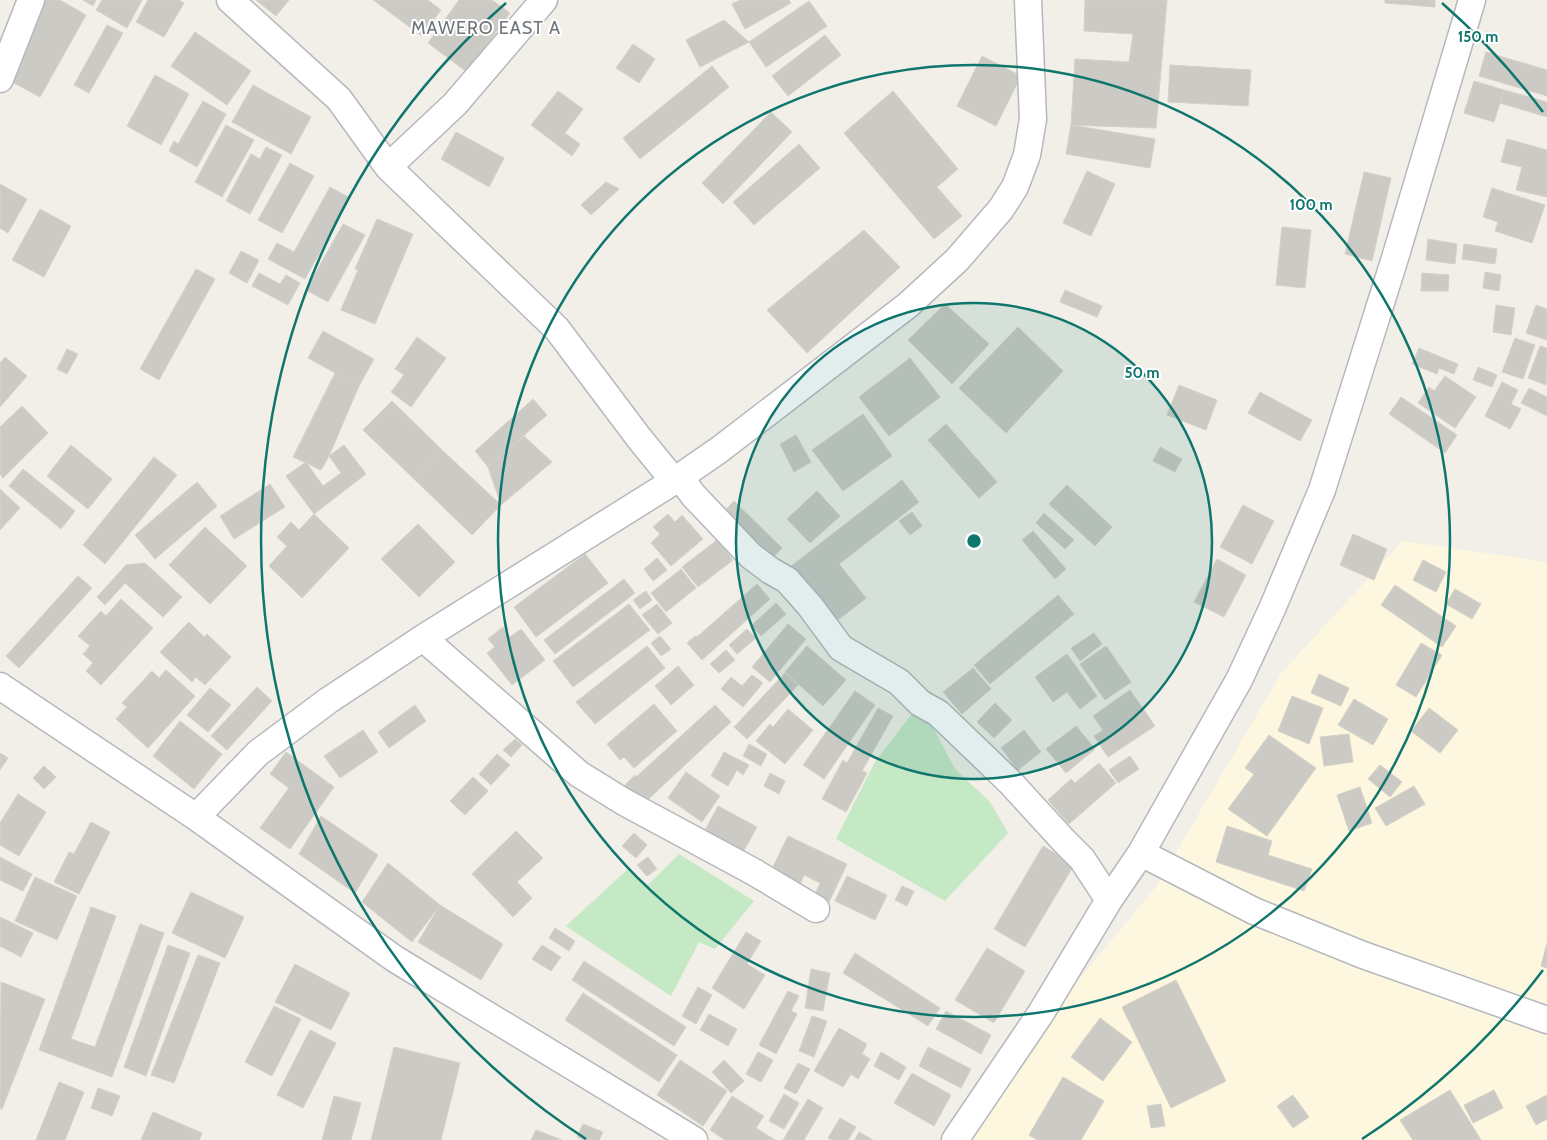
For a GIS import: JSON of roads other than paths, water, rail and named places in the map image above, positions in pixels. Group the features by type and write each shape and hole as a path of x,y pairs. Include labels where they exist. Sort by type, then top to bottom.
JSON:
{"street":[{"path":"0,79 31,0"},
{"path":"230,0 339,98 388,167 558,329 638,438 751,556 787,580 810,606 841,648 899,682 920,703 938,713 1010,782 1082,859 1109,900"},
{"path":"388,167 455,104 544,0"},
{"path":"196,817 258,753 329,700 423,638 677,479 719,450 908,305 957,260 1001,209 1015,187 1027,155 1033,119 1028,0"},
{"path":"955,1140 1041,1013 1109,900 1140,854 1254,651 1322,490 1395,258 1472,0"},
{"path":"423,638 579,774 624,802 754,872 816,910"},
{"path":"0,686 196,817 395,959 694,1140"},
{"path":"1140,854 1263,915 1363,955 1547,1020"}],"district":[{"name":"MAWERO EAST A","path":"486,28"}]}
